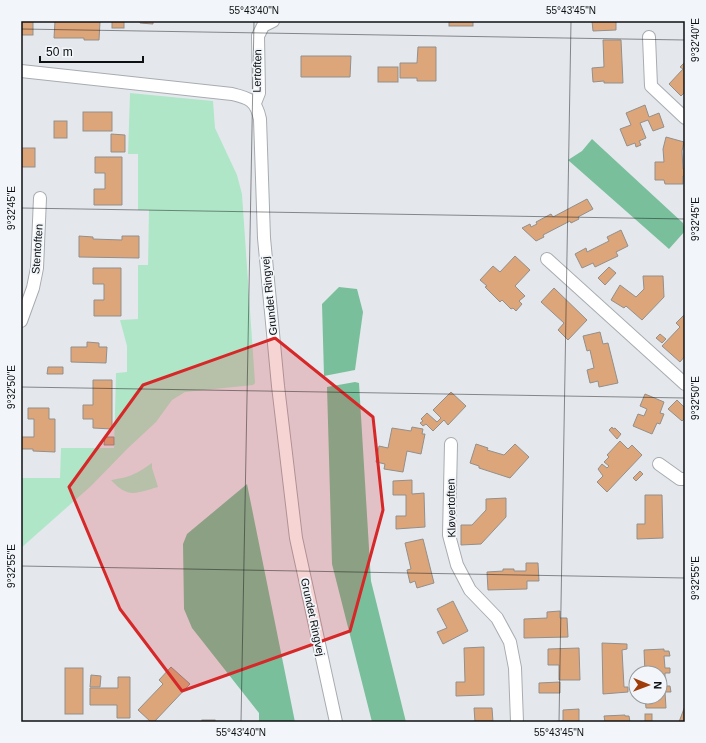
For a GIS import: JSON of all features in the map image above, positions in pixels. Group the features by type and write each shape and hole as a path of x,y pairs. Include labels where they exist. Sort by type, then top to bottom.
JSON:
{"street":[{"name":"Lertoften","path":"255,103 259,93 258,36 263,26 273,21"},
{"path":"649,37 651,86 685,118"},
{"path":"21,71 232,94 245,97 255,103"},
{"name":"Grundet Ringvej","path":"255,103 260,119 264,238 278,386 296,538 336,722"},
{"name":"Stentoften","path":"21,321 33,288 37,268 40,198"},
{"path":"547,259 685,384"},
{"name":"Kløvertoften","path":"451,444 450,535 457,565 470,590 497,618 510,642 516,668 517,722"},
{"path":"659,464 680,479 685,479"}],"highlighted area":[{"path":"275,338 373,417 383,510 350,631 182,691 120,609 69,487 143,385"}],"green space":[{"path":"130,93 213,101 215,128 237,175 242,194 255,383 253,385 185,392 172,400 156,422 91,486 21,548 21,478 60,478 61,448 114,448 116,373 127,372 127,346 120,320 138,319 138,265 148,265 149,210 138,210 138,154 128,154"},
{"path":"592,139 683,223 685,231 669,249 568,160 582,151"},
{"path":"339,287 357,289 363,312 355,370 324,376 322,304"},
{"path":"355,382 359,383 371,581 406,722 372,722 332,564 327,387"},
{"path":"152,463 152,468 158,487 133,493 122,490 111,480 124,478 142,470"},
{"path":"247,484 295,722 259,722 259,713 192,628 184,609 183,544 187,534"}],"building":[{"path":"21,21 33,21 33,35 21,35"},
{"path":"55,21 100,22 99,40 84,40 84,38 54,38"},
{"path":"112,21 124,21 124,28 112,28"},
{"path":"140,21 153,21 153,24 140,23"},
{"path":"449,21 473,21 473,26 449,26"},
{"path":"592,21 616,21 616,30 593,31"},
{"path":"603,40 621,40 623,83 604,83 604,81 593,82 592,68 604,67"},
{"path":"418,47 436,47 436,81 417,81 417,78 400,78 400,63 417,63"},
{"path":"301,56 351,56 350,77 301,77"},
{"path":"685,62 685,92 681,96 669,84 683,69 680,67"},
{"path":"378,67 398,67 398,82 378,82"},
{"path":"645,105 649,117 659,113 664,127 653,131 648,120 640,123 646,138 639,141 641,145 636,147 635,143 627,146 620,129 631,125 626,113"},
{"path":"83,112 112,112 112,131 83,131"},
{"path":"54,121 67,121 67,138 54,138"},
{"path":"111,134 125,135 125,152 111,152"},
{"path":"666,137 684,142 682,151 685,176 683,176 683,184 665,184 664,180 655,180 655,162 664,162 663,149"},
{"path":"21,148 35,148 35,167 21,167"},
{"path":"95,157 122,157 122,205 94,205 94,189 105,189 105,173 95,173"},
{"path":"587,199 593,209 578,217 579,219 571,223 570,221 543,235 544,237 536,241 522,228 530,224 531,227 537,224 536,222 551,214 553,217"},
{"path":"621,230 628,246 616,252 618,256 595,267 593,263 582,268 575,254 586,248 587,252 609,241 607,237"},
{"path":"79,236 93,237 93,239 122,240 122,236 139,236 139,258 79,257"},
{"path":"515,256 530,270 515,286 525,296 519,301 522,304 516,311 513,308 511,309 502,300 500,302 480,280 493,266 500,272"},
{"path":"609,267 616,273 605,285 598,278"},
{"path":"93,268 121,268 121,316 94,316 94,300 104,300 104,284 93,284"},
{"path":"643,276 663,276 664,297 642,320 626,306 624,308 611,300 620,285 636,297 644,289"},
{"path":"554,288 587,320 568,340 558,330 564,323 541,302"},
{"path":"685,314 685,356 680,362 662,346 680,327 676,323"},
{"path":"600,332 603,344 608,343 618,383 599,387 598,381 590,383 587,370 594,368 590,350 587,351 583,336"},
{"path":"660,334 666,339 662,343 656,338"},
{"path":"87,342 99,343 99,347 107,347 106,363 71,362 71,347 87,347"},
{"path":"48,367 63,367 63,374 47,374"},
{"path":"93,380 112,380 112,429 93,428 93,419 83,419 83,405 93,405"},
{"path":"451,392 466,406 448,425 444,420 433,431 426,424 423,426 420,423 423,421 421,419 427,413 437,422 441,418 433,410"},
{"path":"645,394 664,402 660,413 664,414 660,424 657,423 652,434 633,426 638,414 644,416 647,409 640,406"},
{"path":"677,400 685,408 685,418 682,421 668,409"},
{"path":"28,408 49,408 49,419 55,419 55,452 21,449 21,437 34,437 34,419 28,419"},
{"path":"412,427 423,429 422,434 425,434 421,454 407,451 403,472 384,469 385,464 376,462 379,446 388,448 392,428 411,431"},
{"path":"612,427 621,434 617,439 609,430"},
{"path":"105,437 114,437 114,445 104,445"},
{"path":"620,441 628,449 632,445 642,455 607,492 597,482 603,476 598,469 602,464 607,468 609,466 604,462 609,457 607,455"},
{"path":"476,444 488,448 487,450 504,455 515,444 529,457 510,478 479,468 479,466 470,463"},
{"path":"640,471 643,474 636,481 633,478"},
{"path":"412,480 412,494 424,493 425,527 396,529 396,516 406,516 406,495 393,495 393,481"},
{"path":"645,495 662,495 663,538 637,539 637,524 645,524"},
{"path":"506,498 506,517 481,544 461,545 461,525 472,525 486,510 486,499"},
{"path":"423,539 434,583 417,588 415,581 410,583 407,570 411,569 405,543"},
{"path":"526,563 538,563 539,581 527,581 527,589 488,590 487,572 503,571 503,569 526,571"},
{"path":"453,601 468,631 443,644 437,632 447,628 437,609"},
{"path":"560,611 560,618 567,618 568,637 524,638 524,619 547,618 547,612"},
{"path":"602,643 627,644 627,649 622,650 624,687 628,687 628,692 603,694"},
{"path":"484,647 484,695 456,696 456,682 465,682 464,648"},
{"path":"579,648 580,680 559,680 559,665 548,665 548,649"},
{"path":"664,649 664,651 669,651 670,656 664,656 665,665 645,665 644,650"},
{"path":"171,667 190,684 154,722 151,722 138,710 163,684 159,680"},
{"path":"65,668 83,668 83,714 65,714"},
{"path":"91,675 101,676 100,687 90,687"},
{"path":"118,677 130,677 130,718 117,718 117,705 90,705 90,688 118,688"},
{"path":"560,682 560,693 539,693 539,683"},
{"path":"668,686 670,686 671,692 668,692"},
{"path":"646,705 666,705 666,708 646,708"},
{"path":"685,706 685,722 679,722"},
{"path":"474,708 492,708 493,722 475,722"},
{"path":"579,709 579,722 541,722 563,721 563,710"},
{"path":"645,714 652,714 652,722 645,722"},
{"path":"604,716 629,716 630,722 605,722"},
{"path":"202,720 215,720 215,722 202,722"}]}
